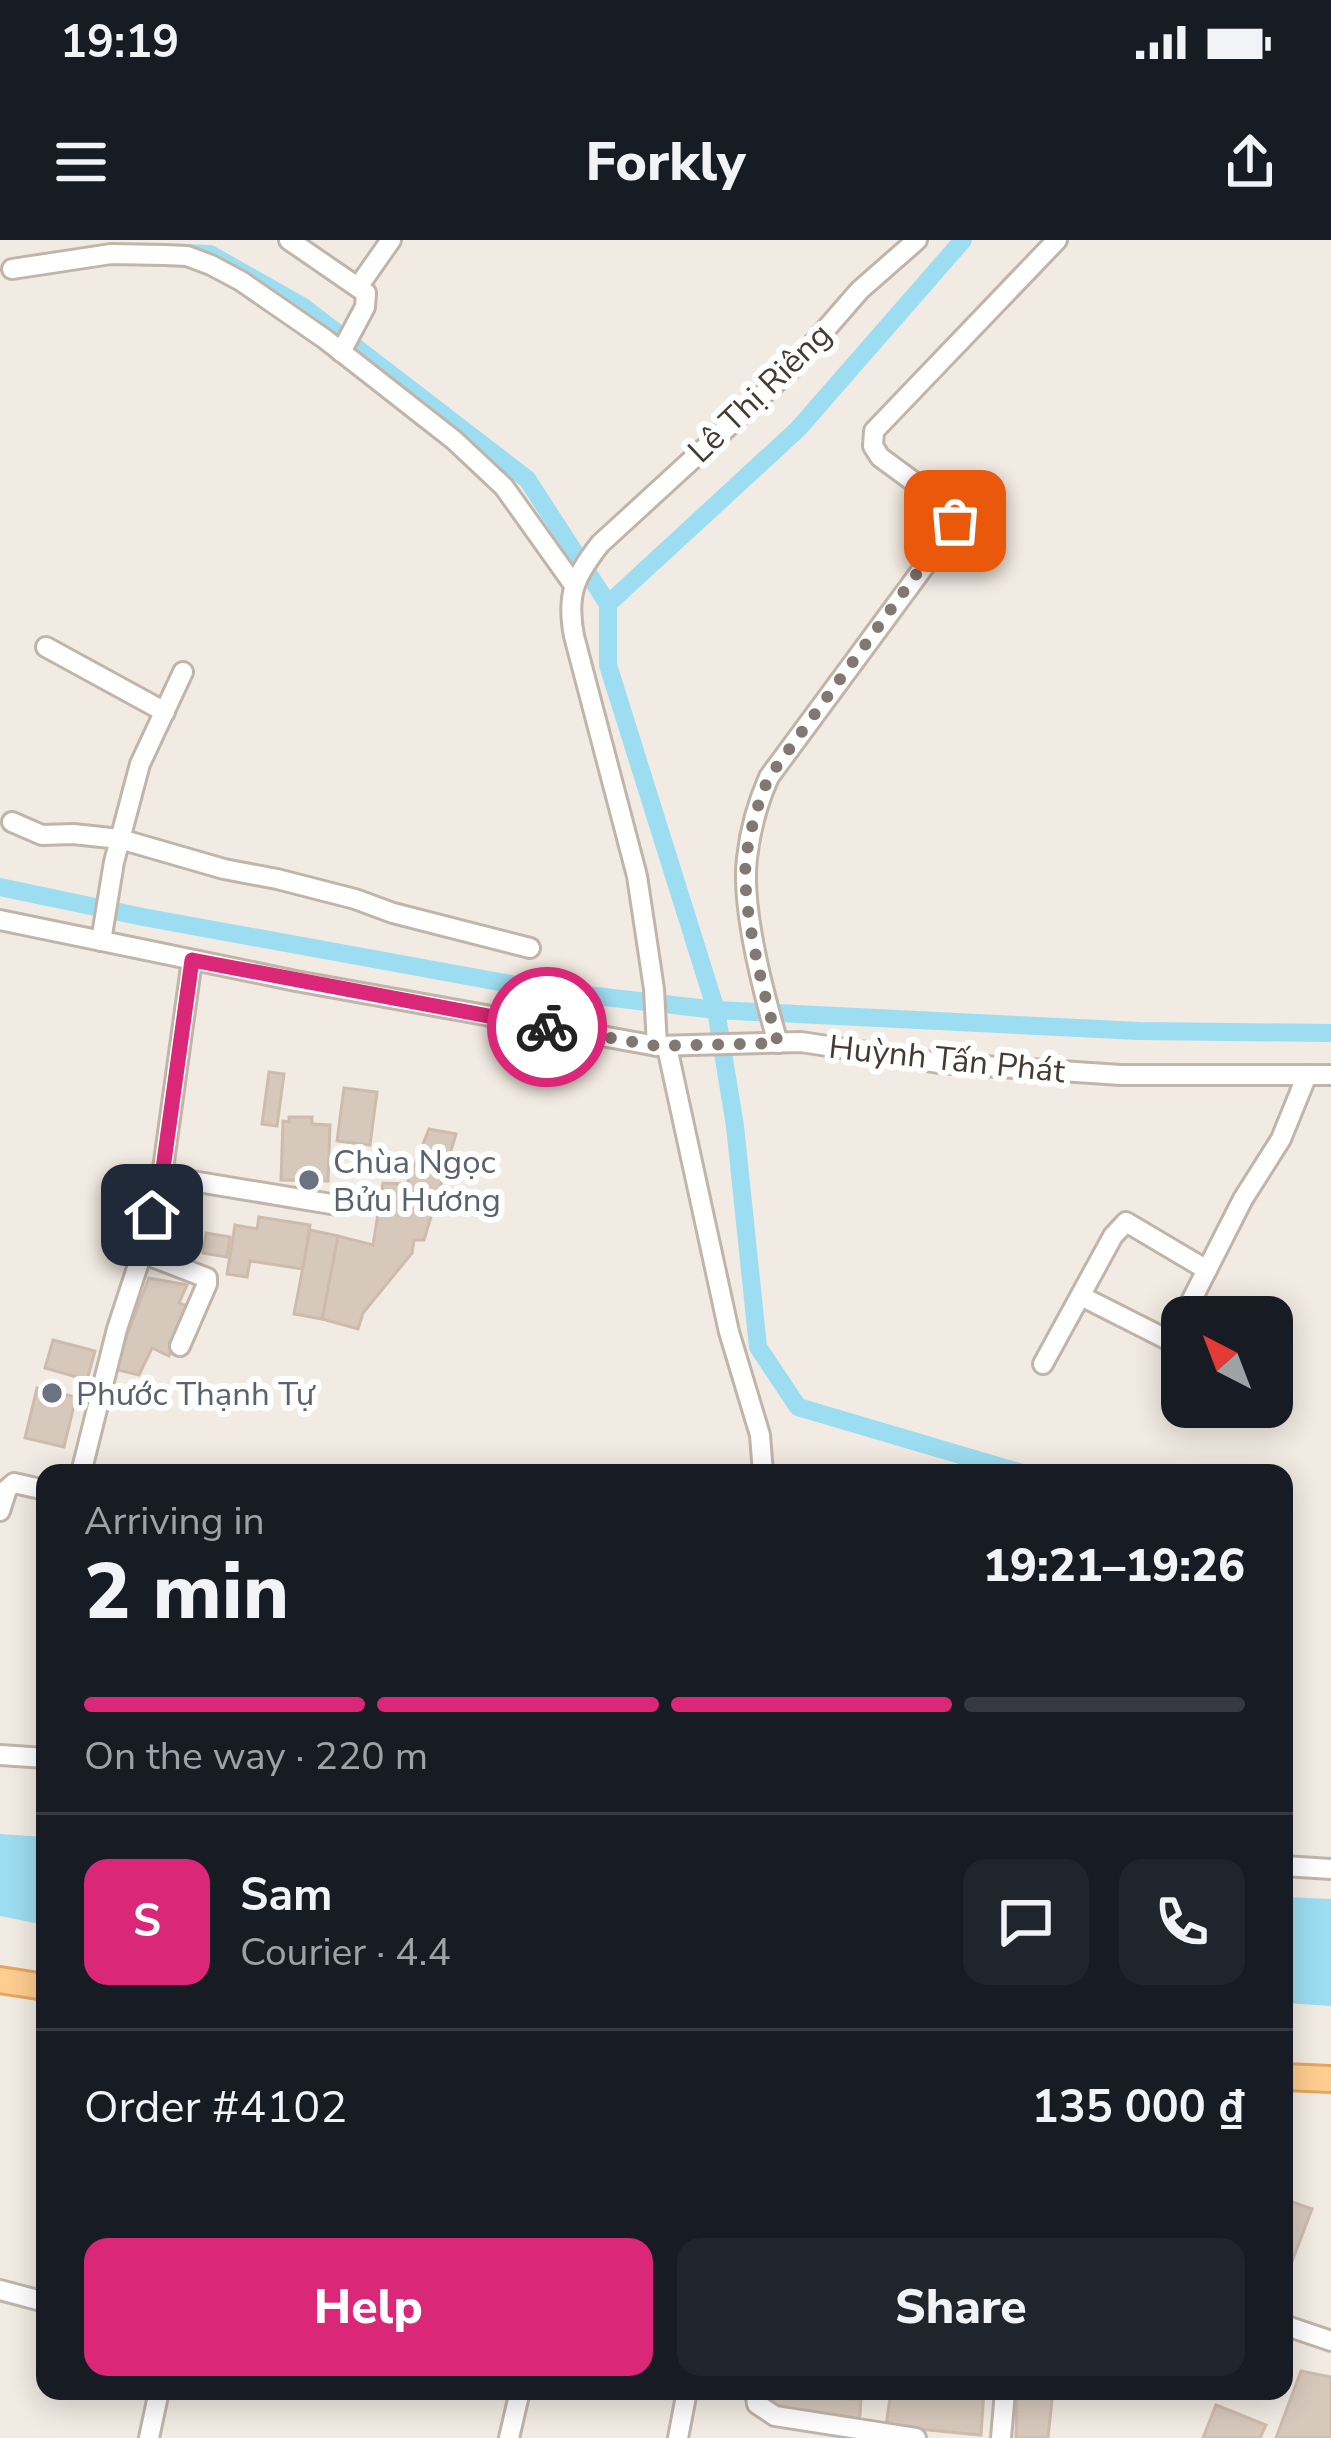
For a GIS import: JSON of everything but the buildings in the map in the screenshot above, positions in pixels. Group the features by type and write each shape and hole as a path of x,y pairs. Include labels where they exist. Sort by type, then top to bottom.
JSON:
{"main road":[{"path":"0,1980 36,1986"},
{"path":"1293,2077 1331,2079"}],"street":[{"path":"289,240 366,292 365,308 343,348"},
{"path":"358,287 392,240"},
{"name":"Lê Thị Riêng","path":"574,585 600,544 792,368 860,290 917,240"},
{"path":"770,1043 772,1023 747,903 746,862 760,797 769,777 955,521 956,513 950,507 880,457 872,446 874,431 1057,240"},
{"path":"12,269 111,254 187,256 241,281 343,348 454,440 504,487 574,585 569,610 574,635 637,875 665,1043 729,1332 760,1435 762,1464"},
{"path":"46,647 165,712"},
{"path":"101,941 114,862 140,764 183,672"},
{"path":"12,822 42,835 120,839 530,948"},
{"name":"Huỳnh Tấn Phát","path":"0,920 473,1015 665,1043 801,1042 939,1063 1121,1075 1331,1075"},
{"path":"83,1464 162,1176 192,960"},
{"path":"1193,1296 1243,1199 1281,1139 1307,1075"},
{"path":"162,1176 338,1205"},
{"path":"1043,1364 1113,1236 1126,1222 1207,1270"},
{"path":"142,1253 207,1279 180,1346"},
{"path":"1081,1297 1161,1344"},
{"path":"0,1511 14,1483 36,1488"},
{"path":"0,1755 36,1757"},
{"path":"1293,1867 1331,1869"},
{"path":"0,2290 36,2300"},
{"path":"1293,2328 1331,2341"},
{"path":"149,2438 157,2400"},
{"path":"509,2438 518,2400"},
{"path":"678,2438 685,2400"},
{"path":"756,2400 775,2416 916,2438"},
{"path":"1001,2438 1004,2400"}],"water":[{"path":"0,1834 36,1836 36,1923 0,1916"},
{"path":"1293,1897 1331,1899 1331,2006 1293,2004"}],"waterway":[{"path":"963,240 798,429 608,604 608,665 716,1010 735,1126 758,1347 798,1407 991,1464"},
{"path":"184,253 210,254 302,306 527,479 608,604"},
{"path":"0,887 544,990 716,1010 1139,1031 1331,1033"}],"way so far":[{"path":"547,1027 657,1046 778,1043 747,903 746,862 760,797 769,777 955,521"}],"place":[{"name":"Chùa Ngọc Bửu Hương","path":"309,1180"},
{"name":"Phước Thạnh Tự","path":"52,1393"}],"route":[{"path":"152,1215 162,1176 192,960 547,1027"}]}
